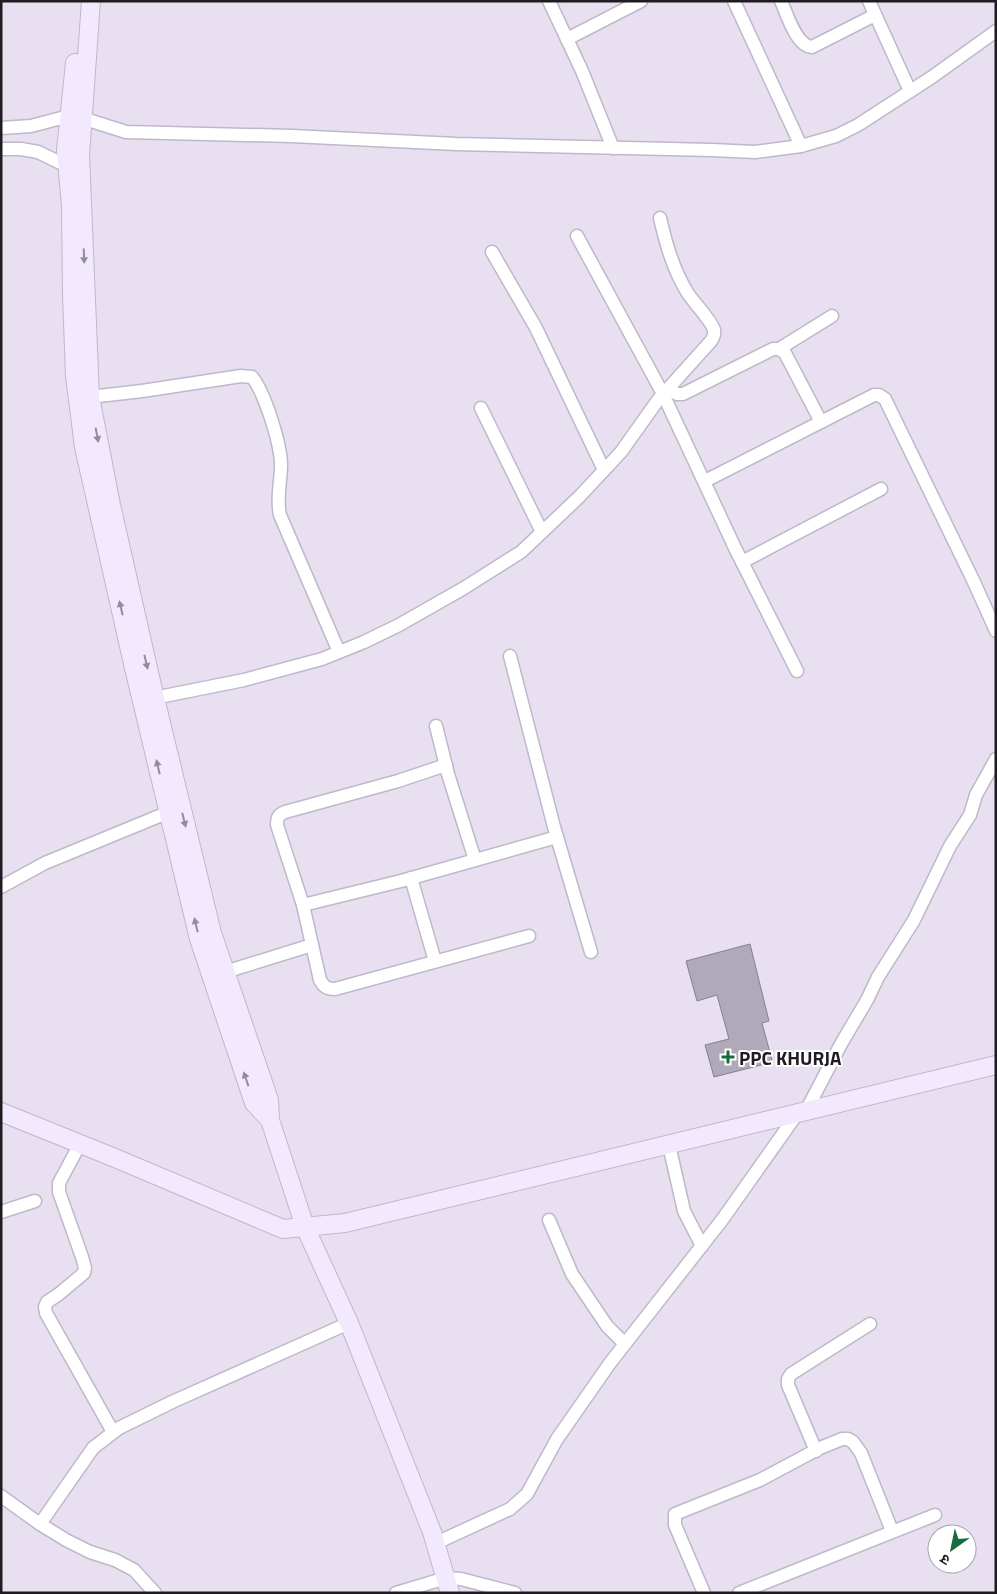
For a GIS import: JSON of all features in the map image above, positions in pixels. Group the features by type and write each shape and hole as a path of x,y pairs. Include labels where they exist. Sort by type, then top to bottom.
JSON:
{"street":[{"path":"75,124 80,1"},
{"path":"91,1 71,157 72,295 75,376 84,447 199,939 254,1103 270,1120"},
{"path":"549,1 567,39 612,148"},
{"path":"567,39 641,1"},
{"path":"734,1 801,146"},
{"path":"781,1 797,36 807,47 812,47 875,15"},
{"path":"869,1 910,91"},
{"path":"1,128 75,124 126,132 292,136 456,144 755,152 801,146 836,136 858,125 996,31"},
{"path":"1,149 21,149 71,157"},
{"path":"71,157 90,397 111,505 154,698 212,934 269,1100 270,1120 305,1227 349,1323 436,1543 448,1585"},
{"path":"154,698 244,680 322,659 399,625 464,588 521,552 579,497 620,452 666,392 711,342 714,335 714,330 680,281 667,248 660,218"},
{"path":"577,236 666,392 742,562 798,671"},
{"path":"492,252 536,328 604,470"},
{"path":"666,392 683,394 773,349 779,349 832,316"},
{"path":"779,349 785,353 820,422"},
{"path":"90,397 241,376 252,377 257,383 268,411 280,451 281,467 278,505 280,515 339,652"},
{"path":"705,481 874,394 879,395 885,399 996,631"},
{"path":"481,408 542,532"},
{"path":"742,562 881,489"},
{"path":"510,656 557,837 591,952"},
{"path":"436,726 475,860"},
{"path":"436,1543 510,1509 527,1494 557,1439 624,1344 722,1220 801,1112 864,1006 878,977 914,920 950,846 970,815 976,795 996,759"},
{"path":"446,765 280,815 277,819 277,825 302,905 320,980 328,989 335,988 529,936"},
{"path":"1,887 46,863 169,812"},
{"path":"302,905 411,878 557,837"},
{"path":"411,878 435,961"},
{"path":"225,972 312,945"},
{"path":"1,1112 283,1229 345,1223 996,1065"},
{"path":"80,1144 59,1183 59,1192 82,1257 85,1268 84,1273 47,1302 45,1307 46,1313 113,1432"},
{"path":"668,1144 684,1210 702,1246"},
{"path":"1,1212 35,1201"},
{"path":"549,1220 572,1274 606,1326 624,1344"},
{"path":"40,1524 93,1448 113,1432 172,1402 349,1323"},
{"path":"816,1451 802,1421 788,1379 791,1374 870,1324"},
{"path":"704,1593 675,1525 675,1514 760,1480 842,1439 848,1439 856,1446 892,1532"},
{"path":"1,1496 66,1540 90,1552 116,1560 134,1570 155,1593"},
{"path":"738,1593 935,1515"},
{"path":"396,1593 448,1585 461,1579 515,1593"}],"building":[{"path":"750,944 769,1021 762,1023 772,1060 765,1062 765,1064 714,1077 705,1045 729,1039 717,995 697,1001 686,961"}],"place":[{"name":"PPC KHURJA","path":"728,1057"}]}
